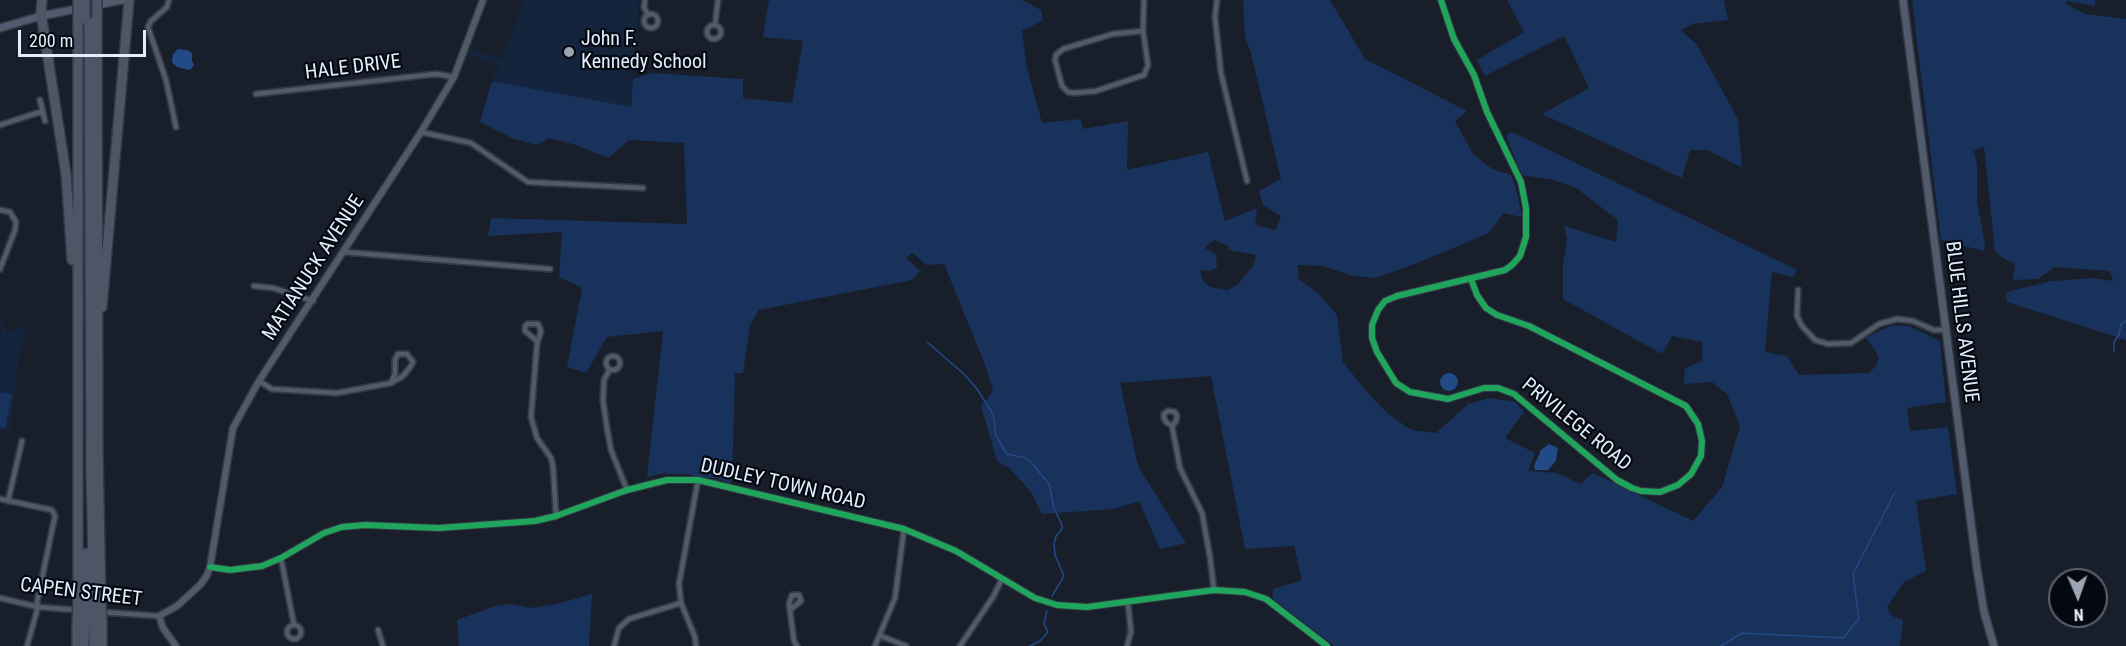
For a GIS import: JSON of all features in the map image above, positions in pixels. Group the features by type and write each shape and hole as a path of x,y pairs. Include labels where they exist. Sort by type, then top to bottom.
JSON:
{"highway":[{"path":"42,0 41,16 64,162 74,282 78,301"},
{"path":"78,0 87,19 98,330 89,621 84,646"},
{"path":"87,0 89,621 94,646"},
{"path":"89,602 78,301 87,19 97,0"},
{"path":"98,330 104,292 129,0"},
{"path":"77,646 89,621"},
{"path":"89,621 102,646"}],"main road":[{"path":"0,28 41,16 122,0"},
{"name":"BLUE HILLS AVENUE","path":"1903,0 1977,569 1984,612 1994,646"}],"street":[{"path":"169,0 167,8 151,21 148,27 166,80 176,127"},
{"name":"MATIANUCK AVENUE","path":"210,567 232,428 259,381 421,132 454,77 483,0"},
{"path":"645,0 644,7 648,15"},
{"path":"715,25 718,0"},
{"path":"1143,31 1113,34 1063,49 1056,55 1055,60 1062,86 1068,92 1074,93 1096,91 1144,75 1148,65 1143,31 1144,0"},
{"path":"1217,0 1215,16 1221,73 1247,181"},
{"name":"PRIVILEGE ROAD","path":"1441,0 1454,39 1473,75 1487,112 1521,182 1526,208 1526,237 1523,250 1516,261 1505,270 1496,274 1471,279 1396,296 1382,304 1372,325 1372,339 1377,352 1396,383 1410,392 1448,399 1484,388 1507,390 1521,398 1617,480 1641,491 1669,489 1692,474 1701,456 1702,441 1698,424 1686,406 1529,326 1497,315 1486,308 1477,295 1471,279"},
{"name":"HALE DRIVE","path":"256,94 436,74 454,77"},
{"path":"40,100 45,121"},
{"path":"0,124 43,111"},
{"path":"421,132 471,143 528,182 643,188"},
{"path":"0,210 10,212 16,222 0,269"},
{"path":"344,252 550,269"},
{"path":"254,286 273,288 312,301"},
{"path":"1798,290 1797,316 1802,326 1815,340 1828,344 1851,343 1879,324 1897,319 1913,321 1934,330 1945,330"},
{"path":"537,344 537,341 525,331 527,324 534,323 540,327 531,417 537,438 551,458 556,516"},
{"path":"259,381 272,389 337,393 391,383 403,376 411,366 413,362 407,354 398,354 391,383"},
{"path":"610,369 604,380 603,401 612,450 627,490"},
{"path":"1172,426 1180,468 1202,513 1214,590"},
{"path":"8,501 22,441"},
{"name":"DUDLEY TOWN ROAD","path":"210,567 230,570 252,568 281,558 324,532 351,525 440,528 535,520 556,516 627,490 667,480 698,480 904,529 956,551 1035,598 1057,604 1087,607 1214,590 1245,592 1266,599 1327,646"},
{"path":"696,646 681,603 679,584 698,480"},
{"path":"0,499 52,510 55,516 38,606 27,646"},
{"path":"875,646 895,598 904,529"},
{"path":"281,558 294,625"},
{"path":"176,646 163,628 159,616 177,606 201,584 210,567"},
{"path":"960,646 993,597 1002,579"},
{"name":"CAPEN STREET","path":"0,598 38,606 159,616"},
{"path":"614,646 619,628 628,619 681,603"},
{"path":"1127,646 1131,632 1128,603"},
{"path":"790,610 794,641 797,646"},
{"path":"378,630 383,646"},
{"path":"881,636 906,646"}],"shaded area":[{"name":"John F. Kennedy School","path":"524,0 639,0 630,107 492,81 499,65 468,55 470,49 502,59"},
{"path":"769,0 1022,0 1041,10 1043,20 1022,31 1027,68 1042,123 1081,119 1083,129 1128,121 1127,170 1208,152 1225,221 1257,208 1255,225 1275,230 1281,216 1263,205 1259,191 1281,179 1251,53 1245,37 1243,0 1330,0 1365,59 1467,111 1455,121 1473,154 1492,169 1511,175 1522,217 1503,213 1489,233 1376,278 1353,276 1323,266 1298,265 1298,278 1320,295 1337,315 1343,362 1387,413 1411,430 1436,433 1468,404 1490,398 1515,402 1524,412 1505,438 1535,453 1528,471 1557,473 1580,484 1593,473 1693,521 1722,487 1740,426 1727,394 1712,382 1684,384 1685,368 1702,361 1702,342 1672,336 1662,354 1563,299 1563,264 1567,239 1564,226 1616,242 1618,220 1576,188 1554,180 1522,175 1506,136 1512,132 1797,270 1793,277 1772,272 1765,352 1787,356 1799,375 1869,373 1876,366 1879,357 1866,337 1893,325 1909,326 1940,341 1946,402 1907,408 1910,431 1948,427 1957,494 1916,501 1926,571 1905,581 1887,607 1892,616 1903,620 1900,646 1334,646 1273,599 1273,589 1302,580 1294,546 1245,549 1211,376 1120,383 1138,466 1186,543 1160,549 1139,501 1114,509 1042,514 1031,492 1009,468 997,461 981,406 993,391 986,367 944,264 926,265 912,252 906,258 920,271 912,280 759,310 750,325 743,373 735,373 732,482 716,478 698,478 689,474 659,474 647,477 663,331 607,337 586,373 567,367 582,288 559,277 562,232 488,236 491,218 687,224 684,143 629,140 608,158 573,144 549,138 537,145 514,139 480,122 492,81 631,107 633,79 652,73 743,79 743,98 792,103 803,41 763,37","holes":["1214,240 1228,246 1229,250 1256,255 1254,265 1237,285 1228,290 1210,287 1203,281 1200,271 1213,270 1217,267 1216,255 1205,248"]},
{"path":"1507,0 1724,0 1728,20 1693,24 1681,30 1697,45 1738,119 1742,168 1708,150 1690,150 1682,178 1542,114 1589,88 1564,36 1485,76 1477,60 1524,32"},
{"path":"1912,0 2095,0 2095,6 2066,1 2066,4 2085,14 2126,19 2126,340 2007,302 2006,292 2052,281 2093,278 2113,281 2110,271 2055,267 2038,279 2013,280 2015,264 1995,251 1984,146 1974,151 1977,165 1977,201 1985,244 1984,251 1941,240"},
{"path":"178,49 192,53 194,65 190,70 177,67 172,62 173,54"},
{"path":"0,316 6,332 27,325 19,358 9,432 0,430 0,335 3,333"},
{"path":"1449,373 1455,376 1458,382 1455,388 1449,391 1443,388 1440,382 1443,376"},
{"path":"0,392 12,394 5,429 0,428"},
{"path":"1549,444 1558,448 1556,461 1548,470 1535,470 1534,466 1541,450"},
{"path":"592,594 589,646 459,646 457,620 495,606 510,604 531,608"}],"waterway":[{"path":"2114,351 2114,342 2119,335 2121,324 2126,321"},
{"path":"927,342 965,375 977,389 993,414 996,436 1007,454 1026,458 1049,484 1054,508 1062,525 1054,544 1055,555 1064,576 1052,596"},
{"path":"1721,646 1742,633 1843,638 1859,619 1853,574 1895,492"},
{"path":"1030,646 1040,641 1048,632 1044,624 1047,611"}],"cycle path":[{"path":"1441,0 1454,39 1474,75 1487,112 1521,182 1526,208 1526,237 1520,256 1505,270 1397,296 1385,301 1378,310 1372,325 1372,338 1377,352 1396,383 1410,392 1448,399 1484,388 1498,388 1514,394 1617,480 1632,488 1660,492 1678,485 1691,474 1701,456 1702,441 1698,424 1686,406 1529,326 1497,315 1486,308 1477,295 1471,279"},
{"path":"210,567 230,570 262,566 281,558 324,533 342,527 365,525 439,528 535,521 556,516 627,490 667,480 698,480 904,529 956,551 1035,598 1057,605 1087,607 1214,590 1245,592 1266,599 1327,646"}],"place":[{"name":"John F. Kennedy School","path":"569,52"}]}
